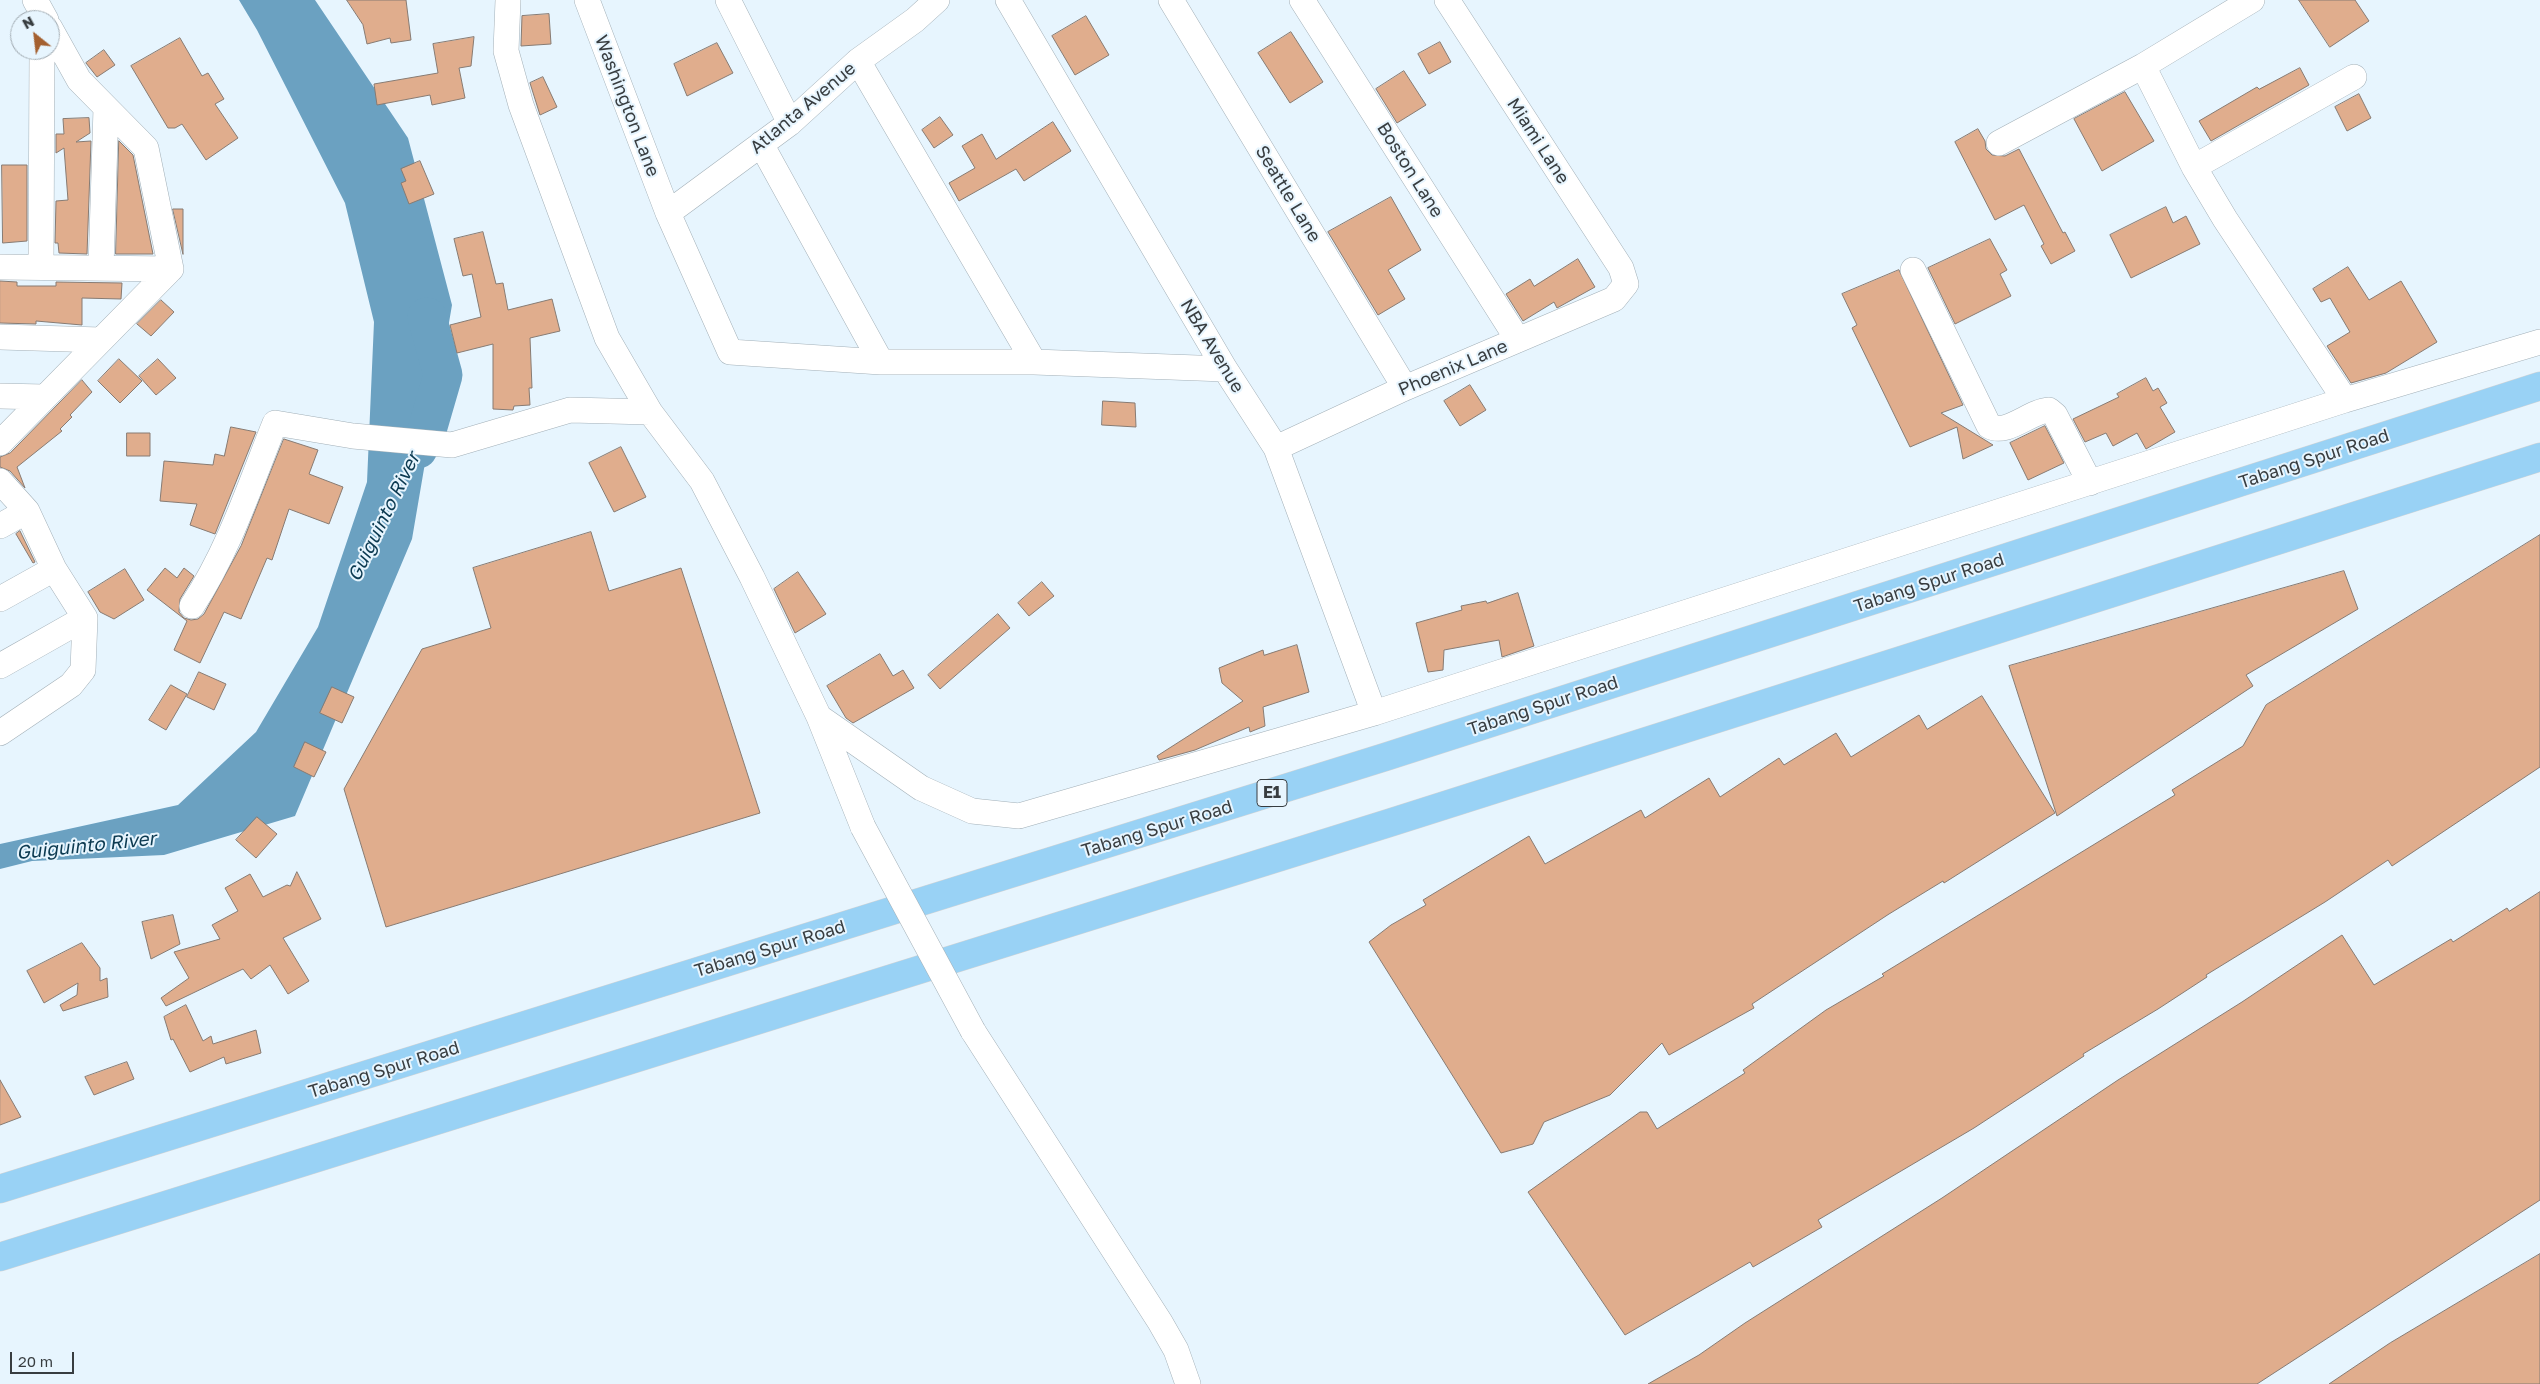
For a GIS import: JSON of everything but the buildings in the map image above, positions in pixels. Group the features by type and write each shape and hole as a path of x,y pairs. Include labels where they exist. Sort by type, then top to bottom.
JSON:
{"highway":[{"name":"Tabang Spur Road","path":"0,1190 1385,757 2540,386"},
{"path":"0,1256 1380,826 2540,457"}],"street":[{"path":"508,0 506,51 521,105 607,338 650,412 702,481 752,577 819,717 863,827 973,1031 1160,1322 1176,1350 1188,1384"},
{"name":"Washington Lane","path":"587,0 668,213 730,352 881,362"},
{"path":"728,0 790,123"},
{"name":"Atlanta Avenue","path":"668,213 790,123 858,61 909,10 937,0"},
{"name":"NBA Avenue","path":"1008,0 1225,368 1276,448 1374,713"},
{"name":"Seattle Lane","path":"1171,0 1405,388"},
{"name":"Boston Lane","path":"1302,0 1518,340"},
{"name":"Miami Lane","path":"1447,0 1621,268 1626,284"},
{"path":"1999,143 2143,66 2252,0"},
{"path":"60,46 79,80 146,148 171,269"},
{"path":"41,267 42,60"},
{"path":"858,61 1034,362"},
{"path":"2143,66 2194,167 2225,219 2344,400"},
{"path":"2194,167 2354,77"},
{"path":"101,268 106,108"},
{"path":"761,144 881,362 1034,362 1225,368"},
{"path":"0,267 171,269"},
{"path":"0,443 171,269"},
{"path":"1913,270 1989,426 1995,429 2004,427 2041,410 2049,410 2055,415 2090,483"},
{"name":"Phoenix Lane","path":"1276,448 1405,388 1614,300 1626,284"},
{"path":"0,337 101,340"},
{"path":"819,717 921,788 972,811 1019,816 1374,713 2344,400 2540,342"},
{"path":"0,396 44,397"},
{"path":"192,606 209,579 229,537 275,423 353,436 452,445 570,410 650,412"},
{"path":"0,481 27,511 54,569 85,618 83,670 71,685 0,732"},
{"path":"0,526 27,511"},
{"path":"0,598 54,569"},
{"path":"0,666 85,618"}],"water":[{"path":"239,0 315,0 408,138 452,305 412,539 295,816 164,855 32,861 0,869 0,844 178,805 256,732 318,627 367,482 374,322 345,203 257,30"}],"waterway":[{"name":"Guiguinto River","path":"418,449 427,430 443,375 427,317"}]}
